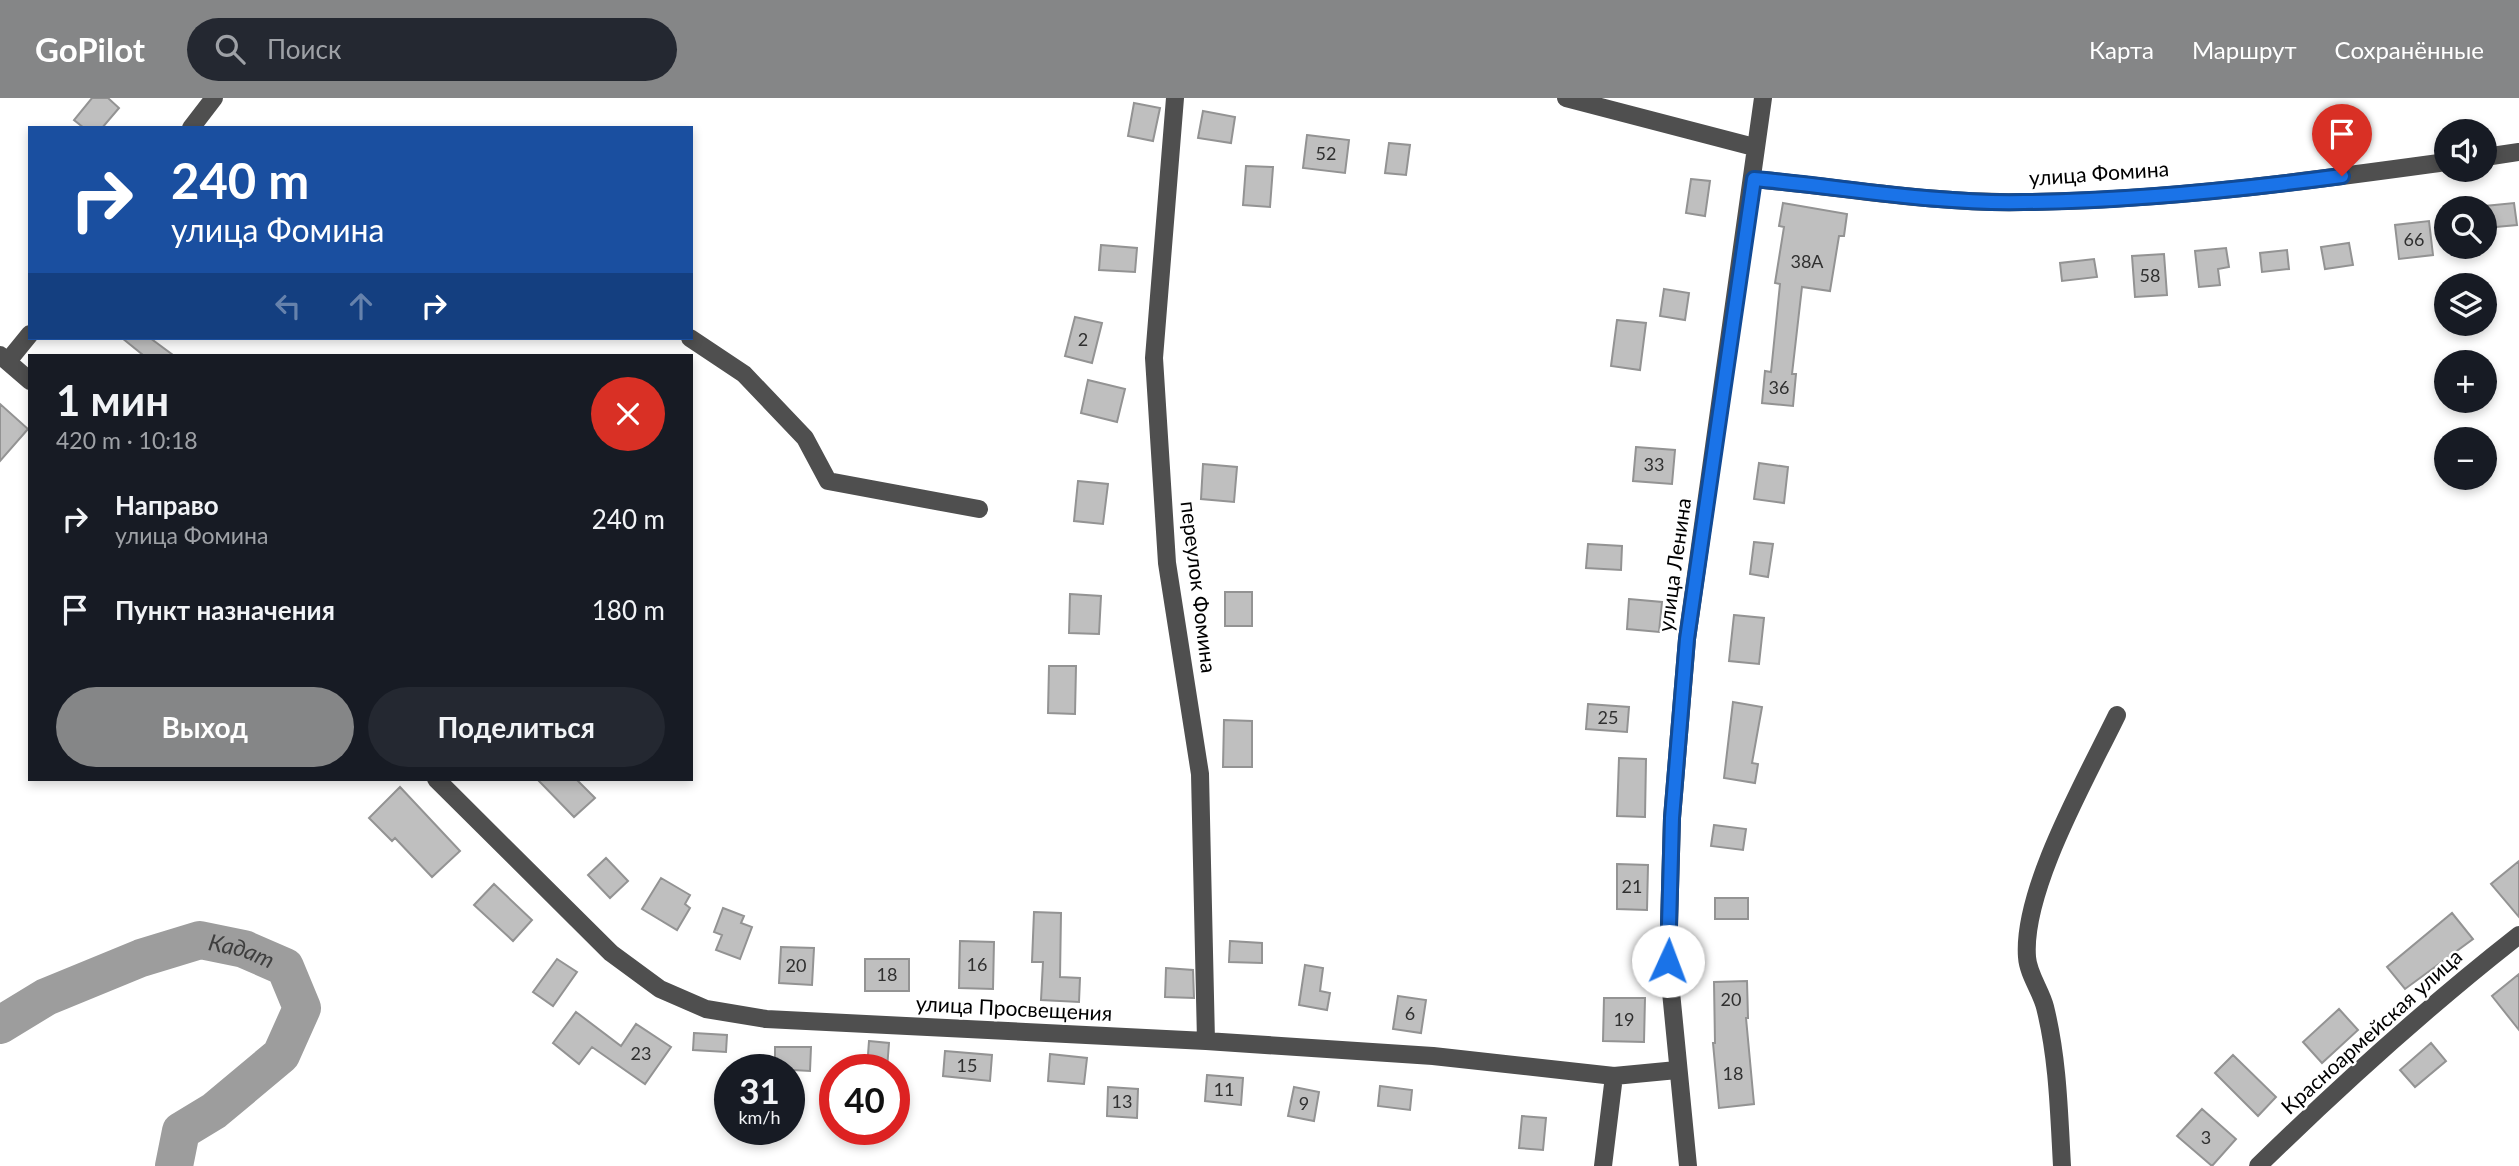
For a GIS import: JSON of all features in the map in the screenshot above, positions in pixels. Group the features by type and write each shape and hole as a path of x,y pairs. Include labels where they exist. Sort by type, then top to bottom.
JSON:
{"street":[{"path":"193,126 214,98"},
{"name":"переулок Фомина","path":"1175,98 1154,358 1167,563 1200,774 1206,1041"},
{"path":"1566,98 1754,147"},
{"name":"улица Ленина","path":"1688,1166 1668,961 1672,818 1686,652 1754,179 1754,147 1763,98"},
{"path":"2497,155 2519,152"},
{"name":"улица Фомина","path":"1754,179 1941,198 2022,202 2316,180 2434,164"},
{"path":"28,336 4,358 28,379"},
{"path":"693,340 744,374 805,438 828,481 979,509"},
{"path":"2062,1166 2057,1075 2044,1006 2027,959 2031,905 2118,715"},
{"name":"улица Просвещения","path":"438,781 611,953 660,989 706,1009 766,1019 1206,1041 1433,1056 1614,1076 1677,1070"},
{"name":"Красноармейская улица","path":"2258,1166 2341,1085 2437,999 2519,936"},
{"path":"1603,1166 1614,1076"}],"building":[{"path":"92,98 108,98 119,108 104,126 82,126 74,120"},
{"path":"1134,103 1160,108 1153,141 1128,136"},
{"path":"1203,111 1235,117 1231,143 1198,138"},
{"path":"1307,135 1349,140 1345,173 1303,168"},
{"path":"1389,143 1410,145 1406,175 1385,173"},
{"path":"1246,166 1273,167 1270,207 1243,205"},
{"path":"1691,179 1710,181 1705,216 1686,213"},
{"path":"1783,203 1847,214 1844,236 1839,236 1830,291 1802,287 1792,374 1796,374 1793,406 1762,403 1765,371 1771,372 1780,284 1775,283 1784,227 1779,226"},
{"path":"2514,203 2517,225 2497,227 2497,205"},
{"path":"2429,221 2433,255 2399,259 2395,225"},
{"path":"2349,243 2353,265 2325,269 2321,247"},
{"path":"1101,245 1137,248 1135,272 1099,270"},
{"path":"2226,248 2229,267 2218,269 2220,285 2199,287 2195,251"},
{"path":"2287,250 2289,269 2262,272 2260,253"},
{"path":"2164,254 2167,295 2135,297 2132,256"},
{"path":"2094,259 2097,277 2062,281 2060,263"},
{"path":"1664,289 1689,293 1685,320 1660,316"},
{"path":"1075,317 1102,323 1092,363 1065,356"},
{"path":"1617,320 1646,323 1640,370 1611,366"},
{"path":"124,340 153,340 172,354 142,354"},
{"path":"1088,380 1125,389 1117,422 1081,413"},
{"path":"0,404 28,429 0,461"},
{"path":"1636,447 1675,450 1672,484 1633,481"},
{"path":"1759,463 1788,467 1784,503 1754,499"},
{"path":"1203,464 1237,467 1234,502 1201,499"},
{"path":"1078,481 1108,484 1103,524 1074,521"},
{"path":"1754,542 1773,544 1768,577 1750,574"},
{"path":"1588,544 1622,546 1621,570 1586,568"},
{"path":"1225,592 1252,592 1252,626 1225,626"},
{"path":"1070,594 1101,596 1099,634 1069,633"},
{"path":"1629,599 1662,602 1659,632 1627,629"},
{"path":"1734,615 1764,618 1759,664 1729,661"},
{"path":"1049,666 1076,666 1075,714 1048,713"},
{"path":"1733,702 1762,707 1752,763 1758,764 1755,783 1724,778"},
{"path":"1588,704 1629,707 1627,732 1586,729"},
{"path":"1224,720 1252,721 1252,767 1223,767"},
{"path":"1619,758 1646,759 1645,817 1617,816"},
{"path":"539,781 578,781 595,798 574,817"},
{"path":"400,787 460,851 432,877 395,838 392,841 369,818"},
{"path":"1714,825 1746,829 1743,850 1711,846"},
{"path":"606,858 628,881 610,898 588,875"},
{"path":"2519,861 2519,917 2491,884"},
{"path":"1617,864 1648,865 1647,910 1617,909"},
{"path":"661,878 690,895 685,904 690,908 677,930 642,909"},
{"path":"494,884 532,920 513,941 474,905"},
{"path":"1715,898 1748,898 1748,919 1715,919"},
{"path":"723,908 744,916 741,923 752,927 740,959 716,950 722,935 714,932"},
{"path":"1034,912 1061,913 1060,977 1080,978 1079,1002 1041,1000 1043,962 1032,962"},
{"path":"2452,913 2473,939 2405,989 2387,967"},
{"path":"960,941 994,942 993,989 959,988"},
{"path":"1230,941 1262,943 1262,963 1229,962"},
{"path":"781,947 814,948 812,985 779,983"},
{"path":"557,959 577,972 553,1006 533,992"},
{"path":"865,959 909,959 909,991 865,991"},
{"path":"1305,965 1323,968 1320,991 1330,993 1327,1010 1299,1005"},
{"path":"1166,968 1193,970 1194,998 1165,997"},
{"path":"2519,974 2519,1030 2492,996"},
{"path":"1747,981 1746,1018 1754,1104 1719,1108 1713,1043 1714,982"},
{"path":"1398,996 1426,1000 1421,1033 1393,1029"},
{"path":"1604,998 1645,998 1644,1042 1603,1041"},
{"path":"2339,1009 2358,1030 2322,1063 2303,1042"},
{"path":"576,1012 621,1046 636,1024 671,1047 645,1084 592,1047 579,1064 553,1043"},
{"path":"694,1033 727,1035 726,1052 693,1050"},
{"path":"869,1041 889,1043 888,1054 868,1054"},
{"path":"2431,1043 2446,1061 2415,1087 2400,1070"},
{"path":"775,1047 811,1047 810,1071 805,1071 805,1054 775,1054"},
{"path":"945,1051 992,1055 990,1081 943,1076"},
{"path":"1050,1054 1087,1058 1084,1084 1048,1081"},
{"path":"2233,1055 2276,1097 2258,1116 2215,1073"},
{"path":"1207,1075 1243,1078 1241,1105 1205,1101"},
{"path":"1380,1086 1412,1090 1410,1110 1378,1106"},
{"path":"1108,1087 1138,1089 1137,1118 1107,1116"},
{"path":"1294,1087 1319,1092 1314,1121 1288,1116"},
{"path":"2202,1109 2236,1139 2212,1166 2177,1136"},
{"path":"1522,1116 1546,1118 1543,1150 1519,1148"}],"waterway":[{"name":"Кадат","path":"0,1025 46,997 141,958 200,940 244,949 285,967 302,1008 281,1055 214,1111 181,1131 174,1166"}],"route":[{"path":"1668,961 1672,818 1687,639 1712,476 1734,299 1754,179 1941,198 2022,202 2136,196 2342,176"}]}
